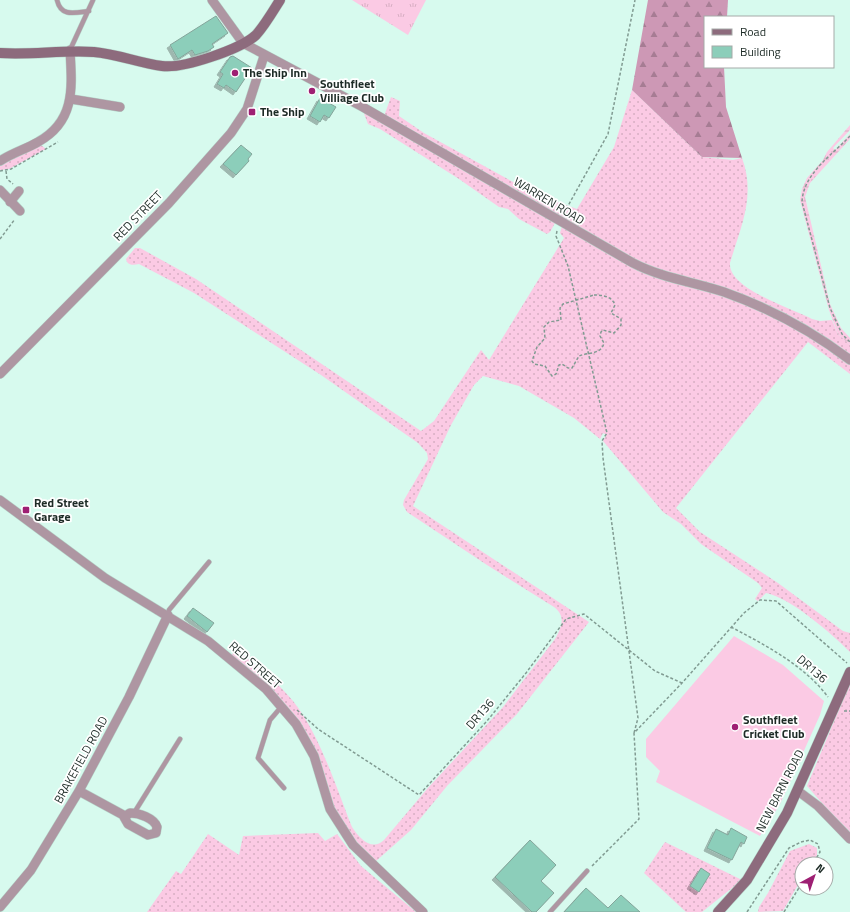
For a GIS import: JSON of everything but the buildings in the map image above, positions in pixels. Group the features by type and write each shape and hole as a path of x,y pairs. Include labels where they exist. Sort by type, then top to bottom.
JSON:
{"street":[{"path":"212,0 243,43"},
{"path":"0,53 24,55 70,50 108,53 163,66 194,63 243,43 257,33 280,0"},
{"name":"WARREN ROAD","path":"243,43 264,56 361,106 559,222 641,267 723,292 774,314 818,336 850,360"},
{"path":"0,161 50,134 63,119 71,99 70,50"},
{"name":"RED STREET","path":"0,374 169,203 227,138 247,109 264,56"},
{"path":"71,99 120,107"},
{"path":"10,202 17,189"},
{"path":"0,190 20,211"},
{"name":"RED STREET","path":"0,500 100,575 216,647 262,686 281,705 296,724 314,756 330,809 353,845 423,912"},
{"name":"BRAKEFIELD ROAD","path":"0,907 31,870 79,791 129,697 168,616"},
{"name":"NEW BARN ROAD","path":"718,912 747,880 798,791 850,672"},
{"path":"79,791 125,816"},
{"path":"798,791 818,806 850,839"},
{"path":"129,813 134,813 156,823 157,830 155,834 149,836 130,826 126,822 125,816 129,813"}],"lane":[{"path":"57,0 61,9 65,12 88,11"},
{"path":"70,50 93,0"},
{"path":"168,616 168,610 209,562"},
{"path":"281,705 270,720 258,758 284,788"},
{"path":"134,813 180,739"},
{"path":"550,912 586,871"}],"path":[{"path":"586,871 639,819 634,733 638,718 602,453 602,439 607,432 576,300 566,262 556,236 559,222 608,134 635,0"},
{"path":"850,136 810,178 805,188 802,202 830,308 842,334 850,342"},
{"path":"0,171 6,171 41,153 58,142"},
{"path":"6,171 7,180 17,189"},
{"path":"0,239 20,211"},
{"path":"595,295 606,296 615,304 611,310 612,315 622,319 622,323 616,332 612,333 603,330 600,336 604,342 604,346 594,353 589,354 582,355 577,358 574,367 571,368 563,364 559,365 557,373 554,376 550,374 543,365 532,361 537,347 545,338 544,329 546,324 552,321 560,321 562,317 560,310 562,306 576,300 595,295"},
{"path":"634,733 682,684 744,613 760,600 776,601 829,650 850,666"},
{"name":"DR136","path":"281,705 294,707 318,729 419,795 487,722 566,619 584,614 655,671 682,684"},
{"name":"DR136","path":"731,627 776,652 800,670 823,690 835,706"},
{"path":"748,912 789,848 805,841 815,842 819,846 820,852 818,856"},
{"path":"784,912 794,896"}],"green space":[{"path":"352,0 426,0 408,35"},
{"path":"648,0 728,0 727,16 704,16 704,68 724,68 726,107 742,158 702,157 632,90"},
{"path":"632,90 702,157 733,160 742,158 748,185 747,198 742,224 730,263 732,272 739,281 763,297 812,319 820,321 832,320 838,334 850,345 850,357 779,313 650,269 384,116 391,97 400,101 399,116 424,133 535,194 577,209 614,147"},
{"path":"363,111 555,223 550,232 547,234 519,219 508,209 499,207 459,179 380,129 368,124"},
{"path":"850,125 850,130 833,148 835,150 850,134 850,139 810,183 805,197 830,304 841,328 850,338 850,345 838,334 829,310 800,200 802,189 807,178"},
{"path":"41,145 46,149 9,169 0,170 0,165"},
{"path":"562,226 643,270 723,294 800,329 850,363 850,374 808,342 676,508 700,532 778,583 843,631 850,633 850,652 811,618 787,602 766,593 758,601 755,599 762,588 758,583 701,544 681,524 663,512 603,441 606,435 603,433 600,439 574,418 519,386 483,376 474,385 451,425 413,506 589,622 517,714 447,786 411,830 375,862 346,837 292,713 271,689 231,655 237,650 273,680 293,701 303,715 319,745 352,827 362,839 375,845 384,840 427,789 503,707 555,639 562,622 560,614 554,607 407,512 403,505 404,500 428,459 427,453 418,443 321,375 194,293 139,264 129,264 126,259 135,248 140,248 196,279 421,431 434,421 481,350 489,360 564,238 560,233"},
{"name":"Southfleet Cricket Club","path":"734,636 783,665 824,701 820,715 780,804 760,836 656,782 660,771 646,757 646,739"},
{"path":"850,683 850,835 807,786"},
{"path":"318,833 325,841 337,834 361,866 416,912 147,912 176,871 181,874 208,834 239,855 243,836"},
{"path":"665,842 742,880 702,912 686,912 644,873","holes":["701,868 710,874 699,892 690,886"]},
{"path":"809,844 817,848 817,855 794,856 794,892 783,911 758,912 759,907 790,851"}],"place":[{"name":"The Ship Inn","path":"235,73"},
{"name":"Southfleet Villiage Club","path":"312,91"},
{"name":"The Ship","path":"252,112"},
{"name":"Red Street Garage","path":"26,510"},
{"name":"Southfleet Cricket Club","path":"735,727"}]}
